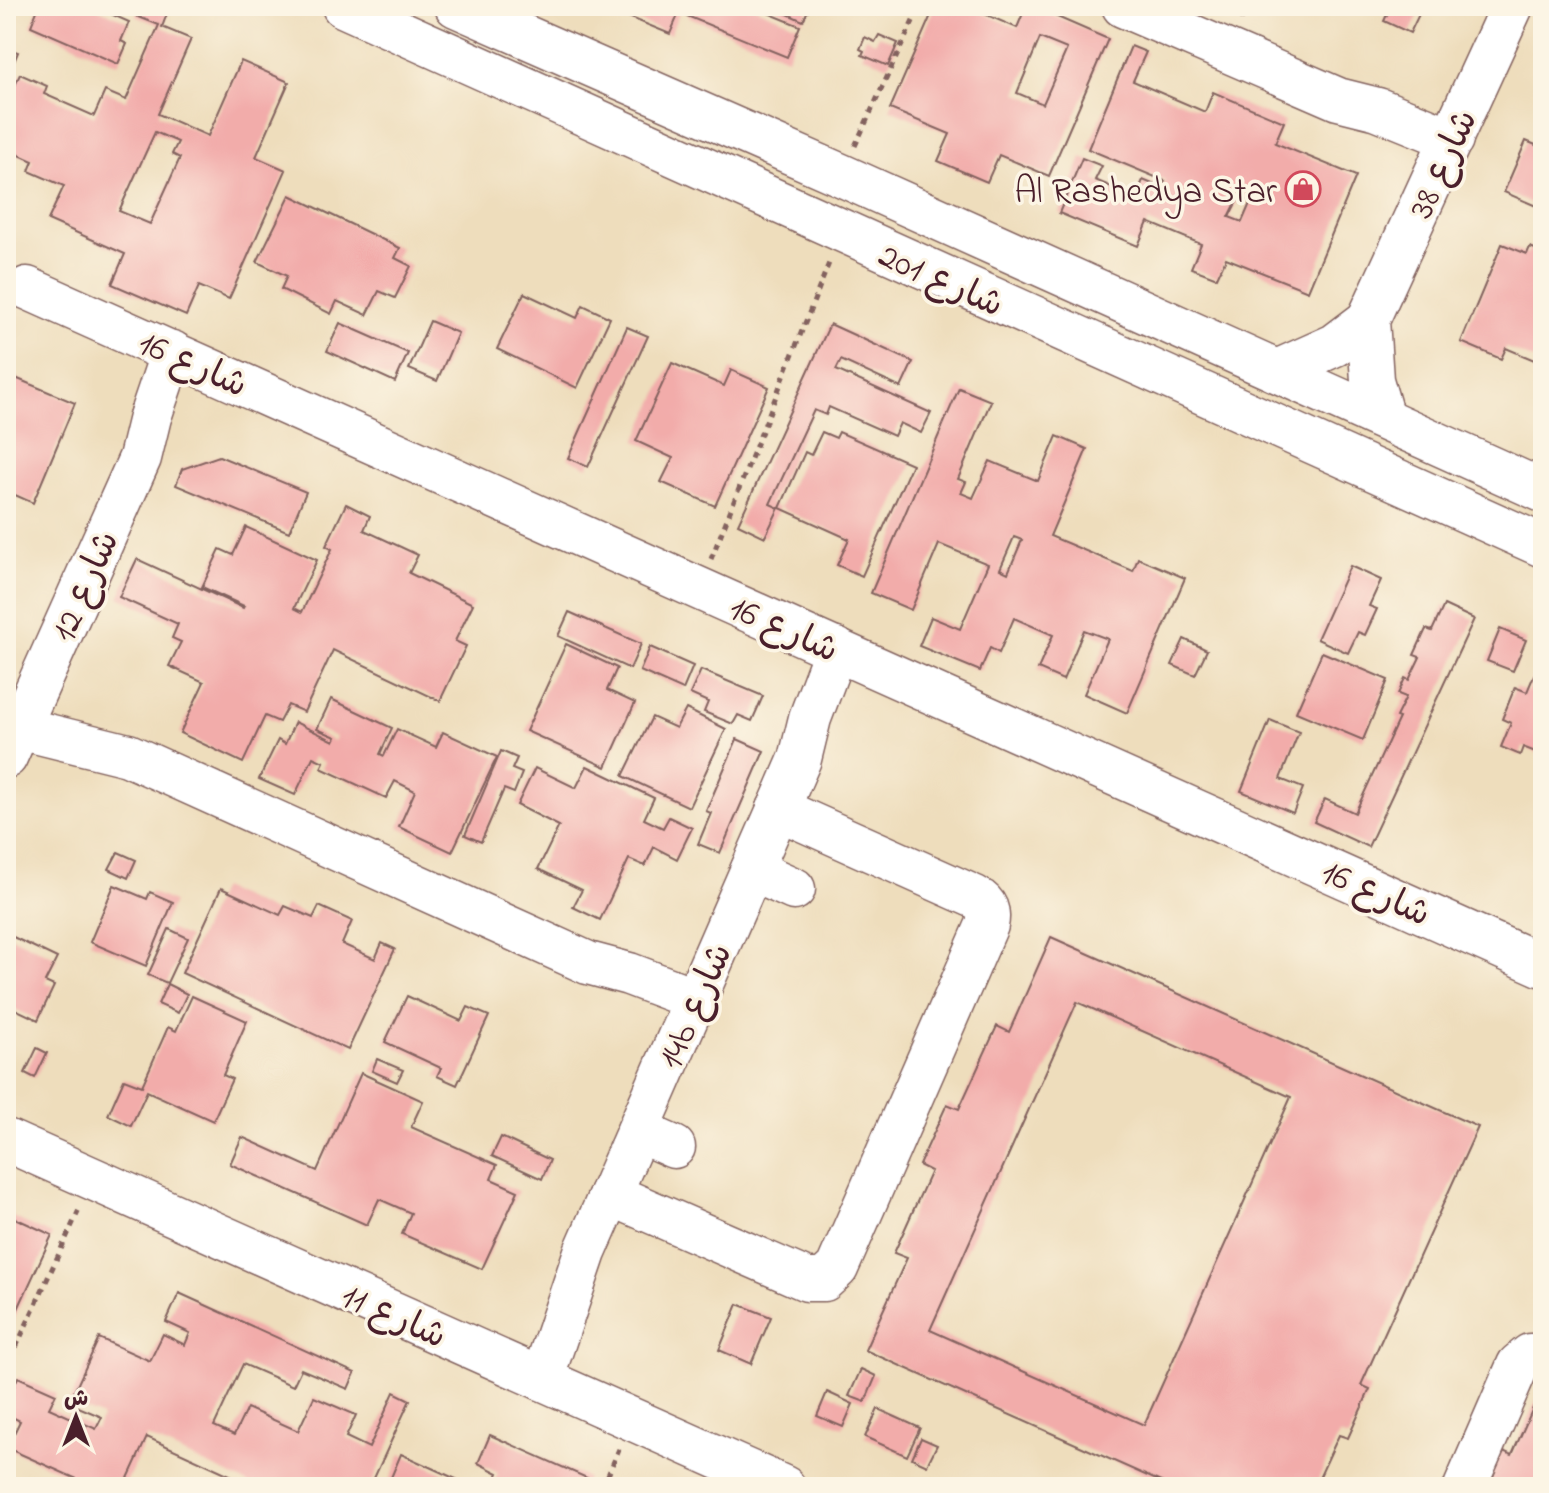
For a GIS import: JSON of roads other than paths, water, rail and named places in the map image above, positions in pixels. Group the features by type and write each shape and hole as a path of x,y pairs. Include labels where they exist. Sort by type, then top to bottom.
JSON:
{"street":[{"name":"شارع 201","path":"343,6 1543,546"},
{"name":"شارع 201","path":"456,6 841,175 1543,491"},
{"path":"1123,6 1338,99 1369,122 1448,148"},
{"name":"شارع 38","path":"1277,371 1335,345 1368,320 1512,6"},
{"name":"شارع 16","path":"27,288 1543,966"},
{"name":"شارع 38","path":"1368,320 1372,380 1383,418"},
{"name":"شارع 12","path":"19,727 140,458 163,425 184,358"},
{"name":"14b شارع","path":"526,1372 610,1194 656,1139 690,1010 800,759 817,738 849,655"},
{"path":"19,727 128,755 588,963 621,987 690,1010"},
{"path":"610,1194 807,1280 824,1280 837,1268 987,925 988,912 975,897 778,809"},
{"path":"752,870 794,889"},
{"name":"شارع 11","path":"6,1140 784,1487"},
{"path":"1465,1487 1518,1365 1530,1355 1543,1355"}],"place":[{"name":"Al Rashedya Star","path":"1303,189"}]}
